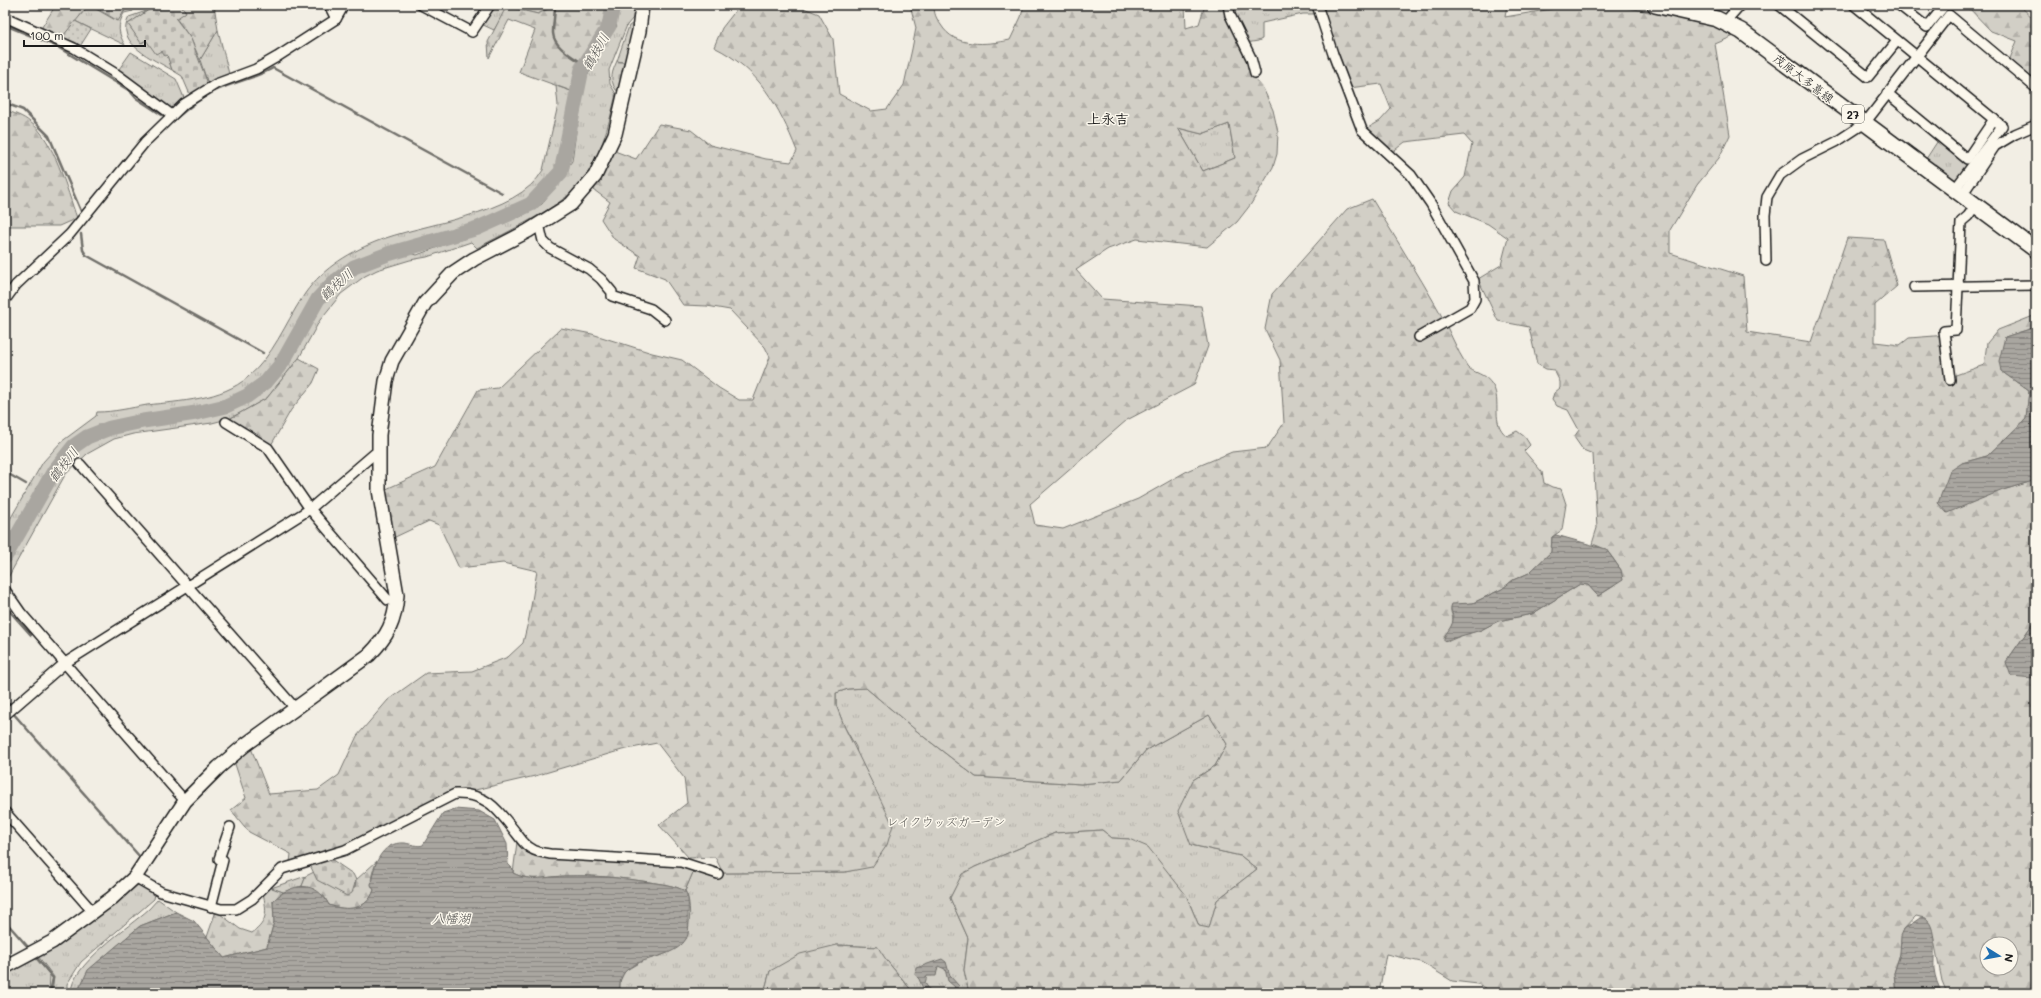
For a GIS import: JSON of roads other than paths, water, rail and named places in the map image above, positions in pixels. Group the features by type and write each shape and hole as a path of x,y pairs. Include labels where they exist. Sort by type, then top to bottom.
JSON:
{"main road":[{"path":"5,967 52,942 93,912 135,877 185,801 245,745 370,655 386,635 396,611 397,601 392,556 379,490 382,405 392,361 425,303 453,273 474,259 539,224 571,204 595,176 615,134 639,31 642,5"},
{"name":"茂原大多喜線","path":"1655,5 1726,22 1741,31 2036,250"}],"street":[{"path":"329,5 336,19"},
{"path":"5,300 16,284 70,234 134,155 184,104 216,84 256,69 336,19 344,5"},
{"path":"421,5 472,32 490,5"},
{"path":"1228,5 1230,15 1251,58 1255,74"},
{"path":"1317,5 1333,54 1362,130 1412,175 1431,204 1474,281 1475,299 1470,308 1419,337"},
{"path":"1726,22 1740,5"},
{"path":"1779,5 1868,77 1897,41"},
{"path":"1854,5 2002,126 1958,192"},
{"path":"1899,5 1927,27 1945,5"},
{"path":"1766,261 1765,222 1767,197 1780,175 1802,159 1836,142 1865,122 1887,93 1917,58 1949,15 2036,88"},
{"path":"5,17 74,48 118,75 172,115"},
{"path":"1887,93 1967,159 1994,119"},
{"path":"1958,192 1994,146 2015,134 2036,125"},
{"path":"1950,380 1944,331 1956,330 1961,222 1968,216 1975,206"},
{"path":"539,224 543,241 550,248 589,269 601,279 612,292 612,296 651,309 664,320"},
{"path":"1914,288 2036,285"},
{"path":"226,422 268,448 310,509 388,600 397,601"},
{"path":"5,715 65,663 310,509 374,454 380,453"},
{"path":"80,464 295,708"},
{"path":"5,590 21,613 185,801"},
{"path":"135,877 161,892 222,909 236,910 252,899 282,869 345,850 455,794 475,795 489,801 499,810 524,843 532,850 550,854 681,862 718,874"},
{"path":"5,812 93,912"},
{"path":"211,906 223,860 219,859 230,828"}],"water":[{"path":"2036,327 2036,480 2003,490 1947,513 1938,503 1950,471 1962,463 1987,456 2026,419 2029,391 2001,371 1999,361 2005,337"},
{"path":"1556,535 1606,549 1621,570 1623,580 1598,596 1588,585 1580,584 1532,614 1498,621 1481,630 1444,641 1453,620 1451,608 1452,604 1473,603 1502,589 1513,580 1529,573 1551,552 1552,537"},
{"path":"2036,619 2036,676 2034,678 2011,676 2006,662"},
{"name":"八幡湖","path":"455,809 479,811 495,820 507,844 508,864 513,869 513,873 520,876 527,878 560,876 608,877 663,884 685,891 688,897 688,931 686,939 679,947 669,953 645,960 626,971 620,980 620,993 77,993 88,970 140,926 176,912 194,921 224,958 267,947 274,922 273,901 288,890 303,886 317,891 324,897 329,905 342,908 355,908 361,906 371,897 374,890 371,885 374,870 376,863 384,850 397,843 417,846 423,845 443,813"},
{"path":"1920,918 1926,919 1933,931 1934,969 1942,993 1896,993 1894,973 1900,954 1901,936 1904,929"},
{"path":"942,959 946,962 950,976 959,986 955,993 951,993 955,987 948,981 945,969 938,966 936,976 927,976 925,983 931,992 941,993 925,993 919,979 915,975 916,968"}],"waterway":[{"path":"555,5 554,38 565,52 585,65"},
{"name":"鶴枝川","path":"5,557 54,471 74,446 87,437 110,428 143,421 196,413 226,406 247,396 266,382 282,363 318,299 333,283 354,267 388,254 478,228 531,204 561,172 582,69 609,26 613,5"},
{"path":"5,25 56,46 130,91 136,98 162,115"},
{"path":"173,121 210,93 273,68 502,193"},
{"path":"5,103 23,110 49,136 81,211"},
{"path":"81,234 83,250 86,255 263,353"},
{"name":"鶴枝川","path":"276,359 282,363"},
{"path":"5,472 26,484"},
{"name":"鶴枝川","path":"36,489 42,492"},
{"path":"5,606 31,635"},
{"path":"5,701 10,707"},
{"path":"12,712 140,857"},
{"path":"5,921 28,947"},
{"path":"37,958 53,978 50,993"}],"district":[{"name":"上永吉","path":"1108,118"}],"park label":[{"name":"レイクウッズガーデン","path":"946,821"}]}
